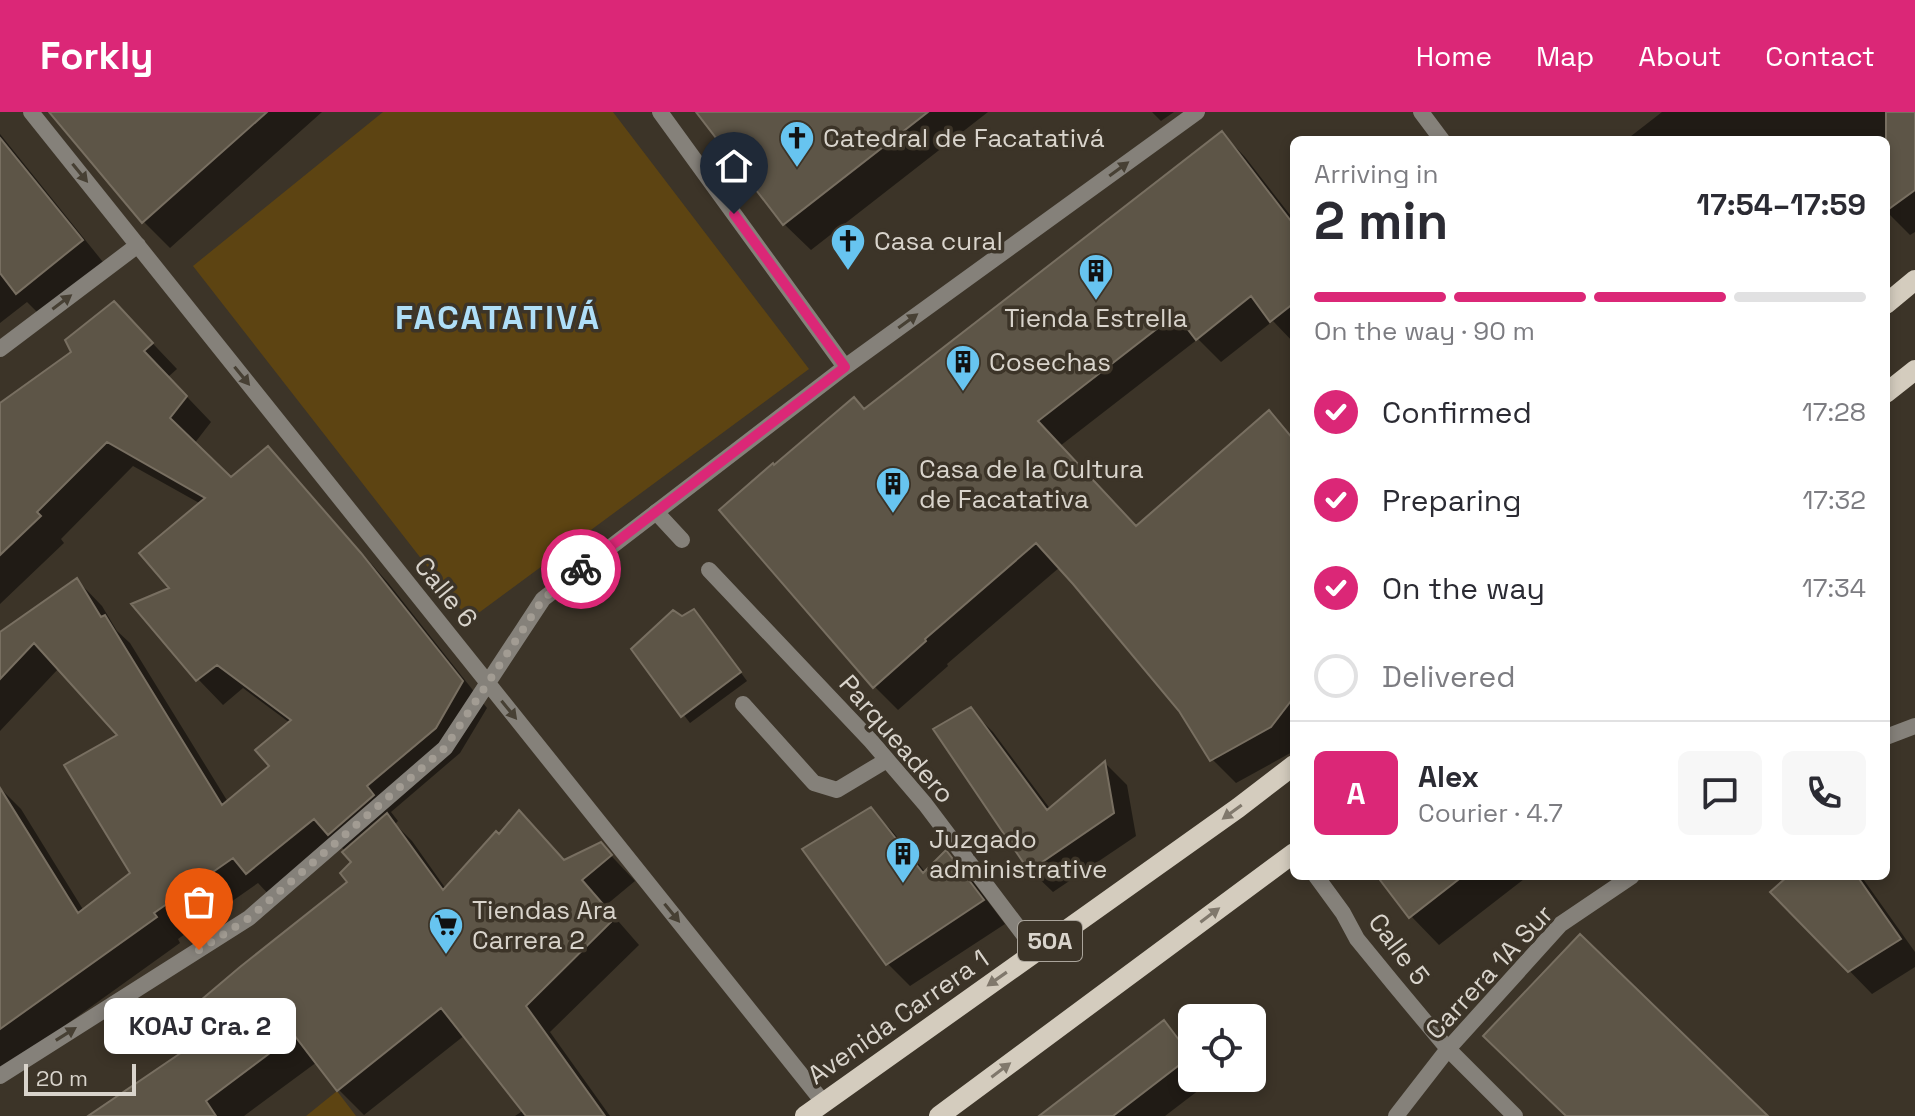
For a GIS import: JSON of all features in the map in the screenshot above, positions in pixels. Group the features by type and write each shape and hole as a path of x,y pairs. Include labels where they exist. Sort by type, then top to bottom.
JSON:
{"main road":[{"path":"1890,301 1915,280"},
{"path":"1890,390 1915,370"},
{"name":"Avenida Carrera 1","path":"805,1116 1290,768"},
{"path":"939,1116 1290,856"}],"street":[{"name":"Calle 6","path":"31,112 823,1102"},
{"path":"660,112 845,367"},
{"path":"0,1076 249,918 445,748 543,599 845,367 1197,112"},
{"path":"1421,112 1439,136"},
{"path":"0,349 138,245"},
{"path":"656,512 682,540"},
{"name":"Parqueadero","path":"709,570 871,741 925,804 1036,951"},
{"path":"743,704 814,783 837,790 887,760"},
{"path":"1890,735 1915,726"},
{"name":"Calle 5","path":"1319,880 1357,939 1448,1049 1515,1116"},
{"name":"Carrera 1A Sur","path":"1396,1116 1448,1049 1561,924 1626,880"}],"shaded area":[{"path":"383,112 613,112 809,369 469,620 193,266"},
{"path":"337,1091 356,1116 306,1116"}],"building":[{"path":"49,112 267,112 142,223"},
{"name":"Catedral de Facatativá","path":"696,112 928,112 783,225"},
{"path":"1886,112 1915,112 1915,190 1890,208 1890,136 1886,136"},
{"path":"1222,131 1290,220 1290,306 1270,322 1251,296 1196,340 1176,314 1038,421 1136,526 1269,410 1290,435 1290,702 1271,727 1210,761 1179,711 1036,543 873,688 719,510 854,397 864,409"},
{"path":"0,138 83,240 16,294 0,273"},
{"path":"114,301 153,343 144,351 187,396 170,418 231,477 268,446 361,553 463,681 436,728 367,786 374,795 328,835 314,819 246,874 233,858 154,913 157,917 0,1029 0,788 78,913 130,873 64,765 117,735 34,643 0,679 0,632 77,578 101,617 105,615 222,805 269,766 255,750 291,720 217,665 196,681 131,604 169,588 139,553 205,498 107,442 37,512 41,516 0,555 0,403 71,352 65,340"},
{"path":"694,609 741,672 681,717 631,649 673,610 682,616"},
{"path":"971,707 1047,810 1105,761 1114,813 1029,871 933,729"},
{"name":"Juzgado administrative","path":"871,807 923,873 946,850 984,900 886,965 802,849"},
{"path":"519,810 564,860 601,842 612,855 582,880 615,918 526,1006 605,1116 526,1116 441,1008 337,1091 294,1035 206,1101 216,1116 88,1116 191,1046 175,1022 347,882 340,873 351,862 342,852 387,813 443,890"},
{"path":"1380,880 1458,880 1409,918"},
{"path":"1784,880 1860,880 1901,939 1848,972 1770,892"},
{"path":"1580,934 1768,1116 1566,1116 1483,1036"},
{"path":"1164,1020 1178,1039 1178,1066 1113,1116 1039,1116"}],"way so far":[{"path":"199,950 249,918 445,748 543,599 581,569"}],"place":[{"name":"Catedral de Facatativá","path":"797,169"},
{"name":"Casa cural","path":"848,272"},
{"name":"Tienda Estrella","path":"1096,302"},
{"name":"Cosechas","path":"963,393"},
{"name":"Casa de la Cultura de Facatativa","path":"893,515"},
{"name":"Juzgado administrative","path":"903,885"},
{"name":"KOAJ Cra. 2","path":"199,950"},
{"name":"Tiendas Ara Carrera 2","path":"446,956"}],"district":[{"name":"FACATATIVÁ","path":"498,317"}],"route":[{"path":"581,569 845,367 734,214"}]}
